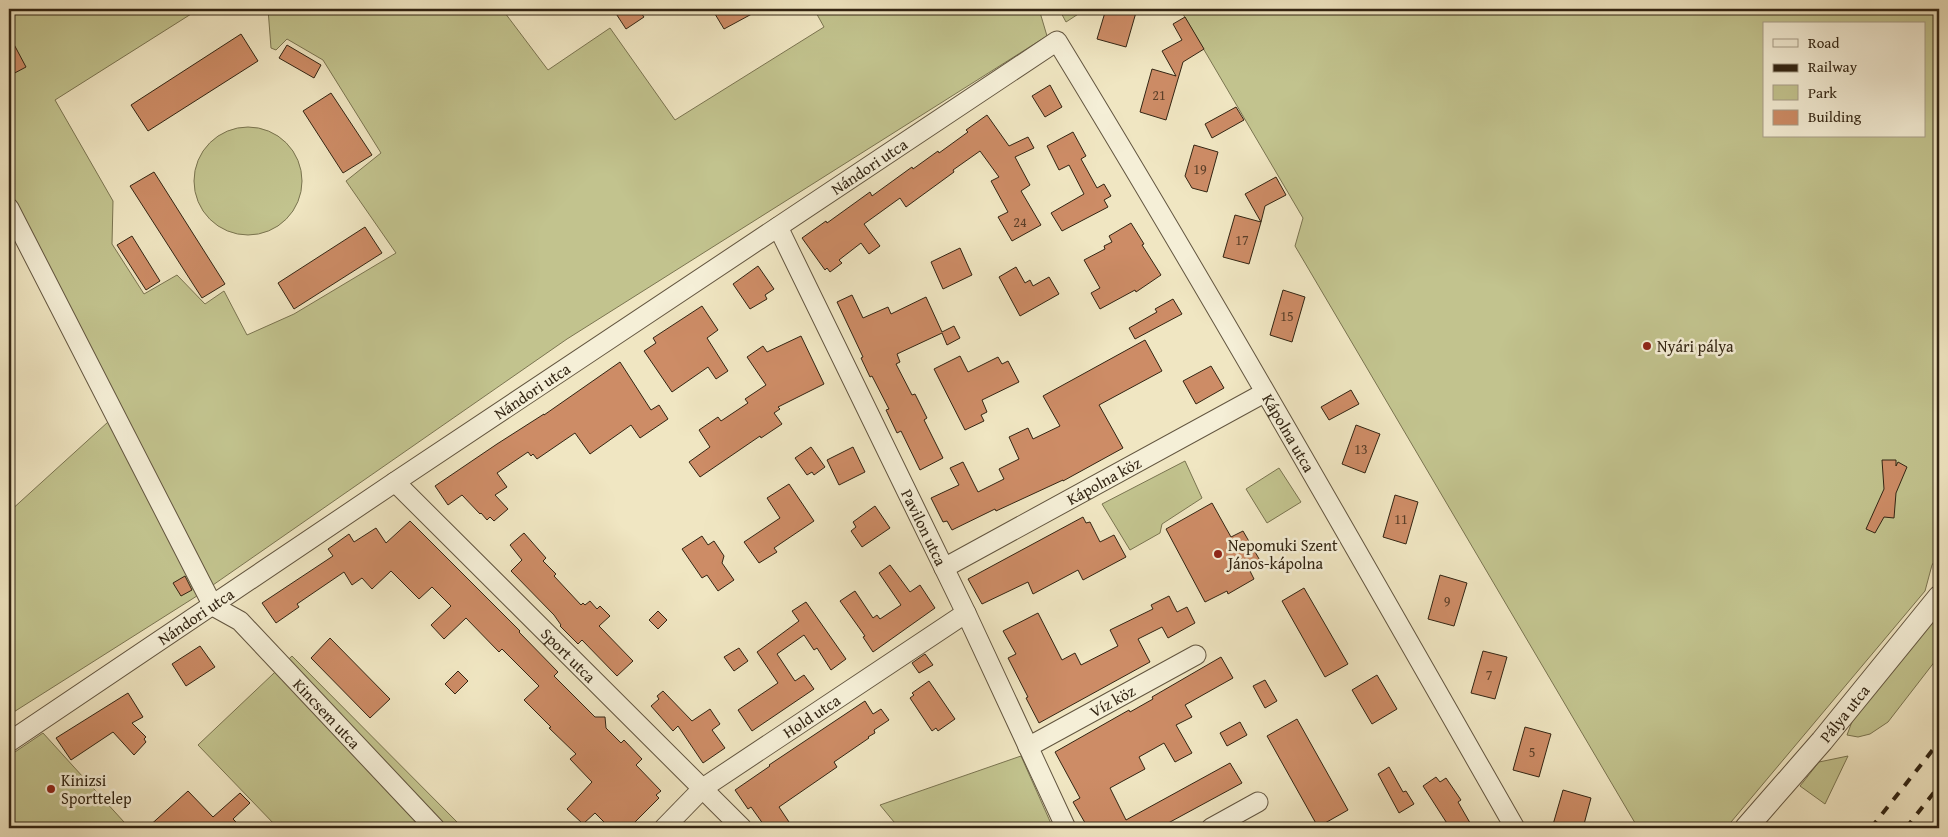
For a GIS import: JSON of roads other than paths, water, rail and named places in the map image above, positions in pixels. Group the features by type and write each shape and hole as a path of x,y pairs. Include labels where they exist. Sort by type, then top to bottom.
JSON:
{"street":[{"name":"Nándori utca","path":"9,742 214,606 395,482 1057,41"},
{"name":"Kápolna utca","path":"1057,41 1116,137 1515,828"},
{"path":"9,208 214,606"},
{"name":"Pavilon utca","path":"778,227 966,613 1066,828"},
{"name":"Kápolna köz","path":"944,568 1264,392"},
{"name":"Sport utca","path":"395,482 742,828"},
{"name":"Pálya utca","path":"1746,828 1822,741 1939,597"},
{"name":"Kincsem utca","path":"214,606 240,621 435,828"},
{"name":"Hold utca","path":"664,828 703,788 966,613"},
{"name":"Víz köz","path":"1028,747 1196,655"},
{"path":"1210,828 1258,802"}],"railway":[{"path":"1871,828 1939,742"},
{"path":"1906,828 1939,786"}],"place":[{"name":"Nyári pálya","path":"1647,346"},
{"name":"Nepomuki Szent János-kápolna","path":"1218,554"},
{"name":"Kinizsi Sporttelep","path":"51,789"}]}
